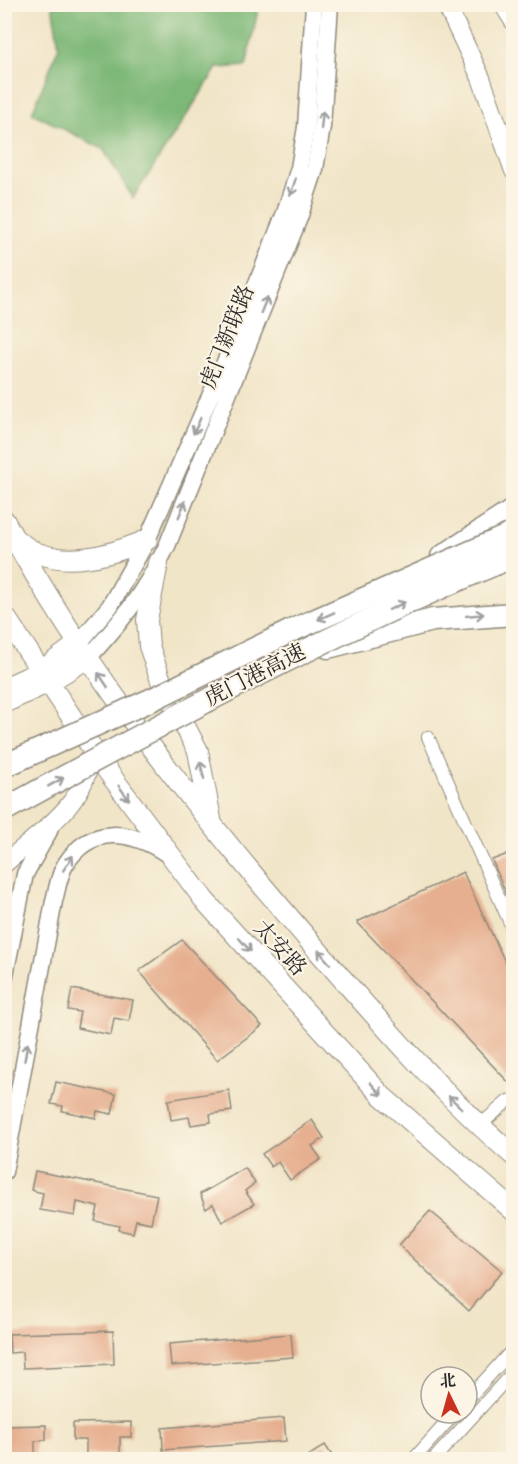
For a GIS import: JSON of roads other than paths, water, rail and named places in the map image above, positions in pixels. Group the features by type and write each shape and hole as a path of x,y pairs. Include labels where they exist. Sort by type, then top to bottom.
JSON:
{"highway":[{"path":"398,583 513,510"},
{"name":"虎门港高速","path":"4,766 398,583 513,533"},
{"name":"虎门港高速","path":"4,810 168,719 275,664 436,588 513,556"},
{"path":"275,664 382,631 433,620 513,614"}],"main road":[{"path":"446,4 482,78 513,171"},
{"path":"504,4 513,20"},
{"name":"太安路","path":"4,520 36,579 83,651 249,871 414,1061 479,1126 513,1156"},
{"path":"15,540 41,555 70,559 126,549 147,540"},
{"path":"159,563 147,620 149,646 161,681 198,751 210,815 215,827"},
{"name":"太安路","path":"4,615 90,745 206,901 382,1096 513,1211"},
{"path":"4,703 83,651"},
{"path":"4,688 45,676"},
{"path":"4,864 62,814 81,790 88,773 90,745"}],"street":[{"name":"虎门新联路","path":"83,651 147,540 229,353 285,213 299,168 306,127 314,4"},
{"name":"虎门新联路","path":"83,651 126,617 146,589 159,563 299,218 315,169 322,127 330,4"},
{"path":"428,737 513,932"},
{"path":"4,980 25,874 38,845 62,814"},
{"path":"4,1172 54,901 64,866 74,853 92,840 110,834 131,835 172,857"},
{"path":"479,1126 508,1101 513,1100"},
{"path":"479,1386 513,1348"},
{"path":"433,1460 513,1371"},
{"path":"413,1460 444,1425"}]}
